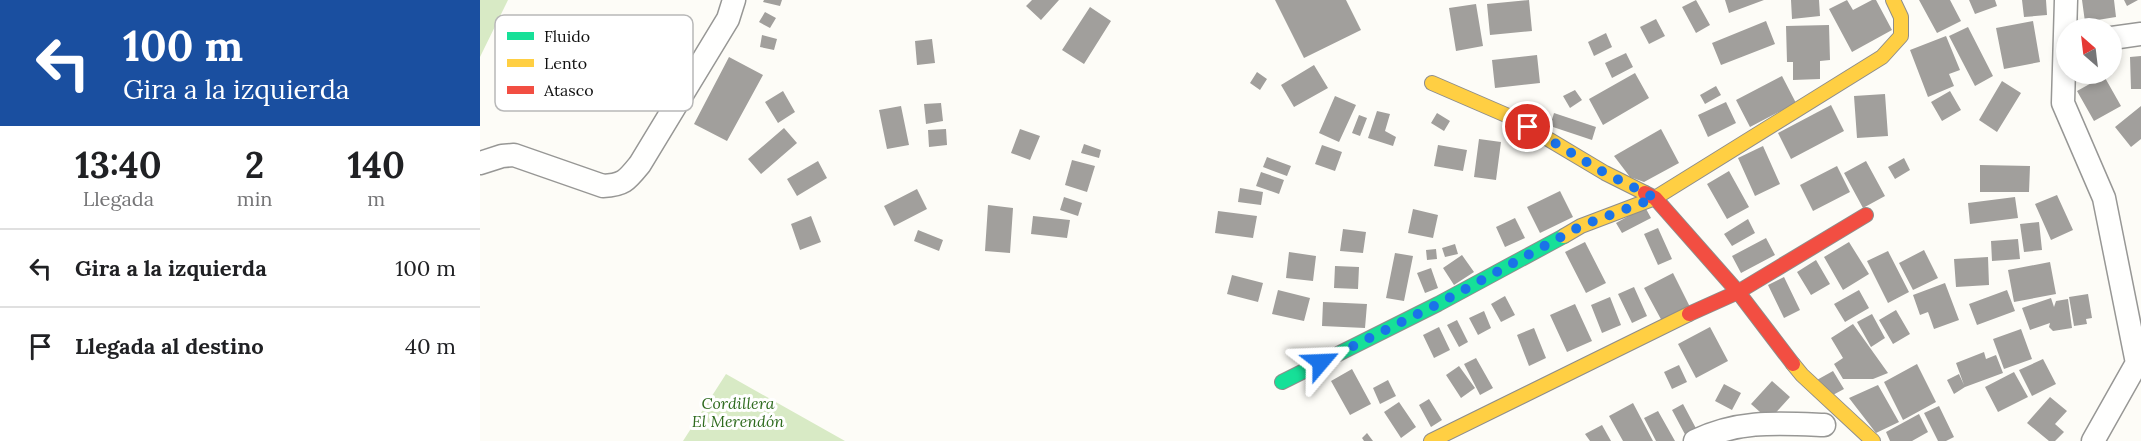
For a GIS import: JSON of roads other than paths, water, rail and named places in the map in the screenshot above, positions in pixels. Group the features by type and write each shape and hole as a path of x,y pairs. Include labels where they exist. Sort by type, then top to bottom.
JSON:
{"street":[{"path":"693,77 728,19 734,0"},
{"path":"1282,382 1438,304 1581,226 1655,198 1882,57 1901,36 1901,17 1893,0"},
{"path":"2066,0 2066,18"},
{"path":"2122,37 2141,34"},
{"path":"1432,83 1513,118 1605,173 1655,198 1738,292 1802,375 1873,441"},
{"path":"2064,84 2063,103 2104,198 2137,363 2093,441"},
{"path":"480,163 514,155 603,186 618,185 629,177 640,164 672,111"},
{"path":"1431,441 1650,331 1738,292 1866,215"},
{"path":"1695,441 1711,433 1752,424 1784,423 1822,433 1828,399"}],"park label":[{"name":"Cordillera El Merendón","path":"738,412"}]}
